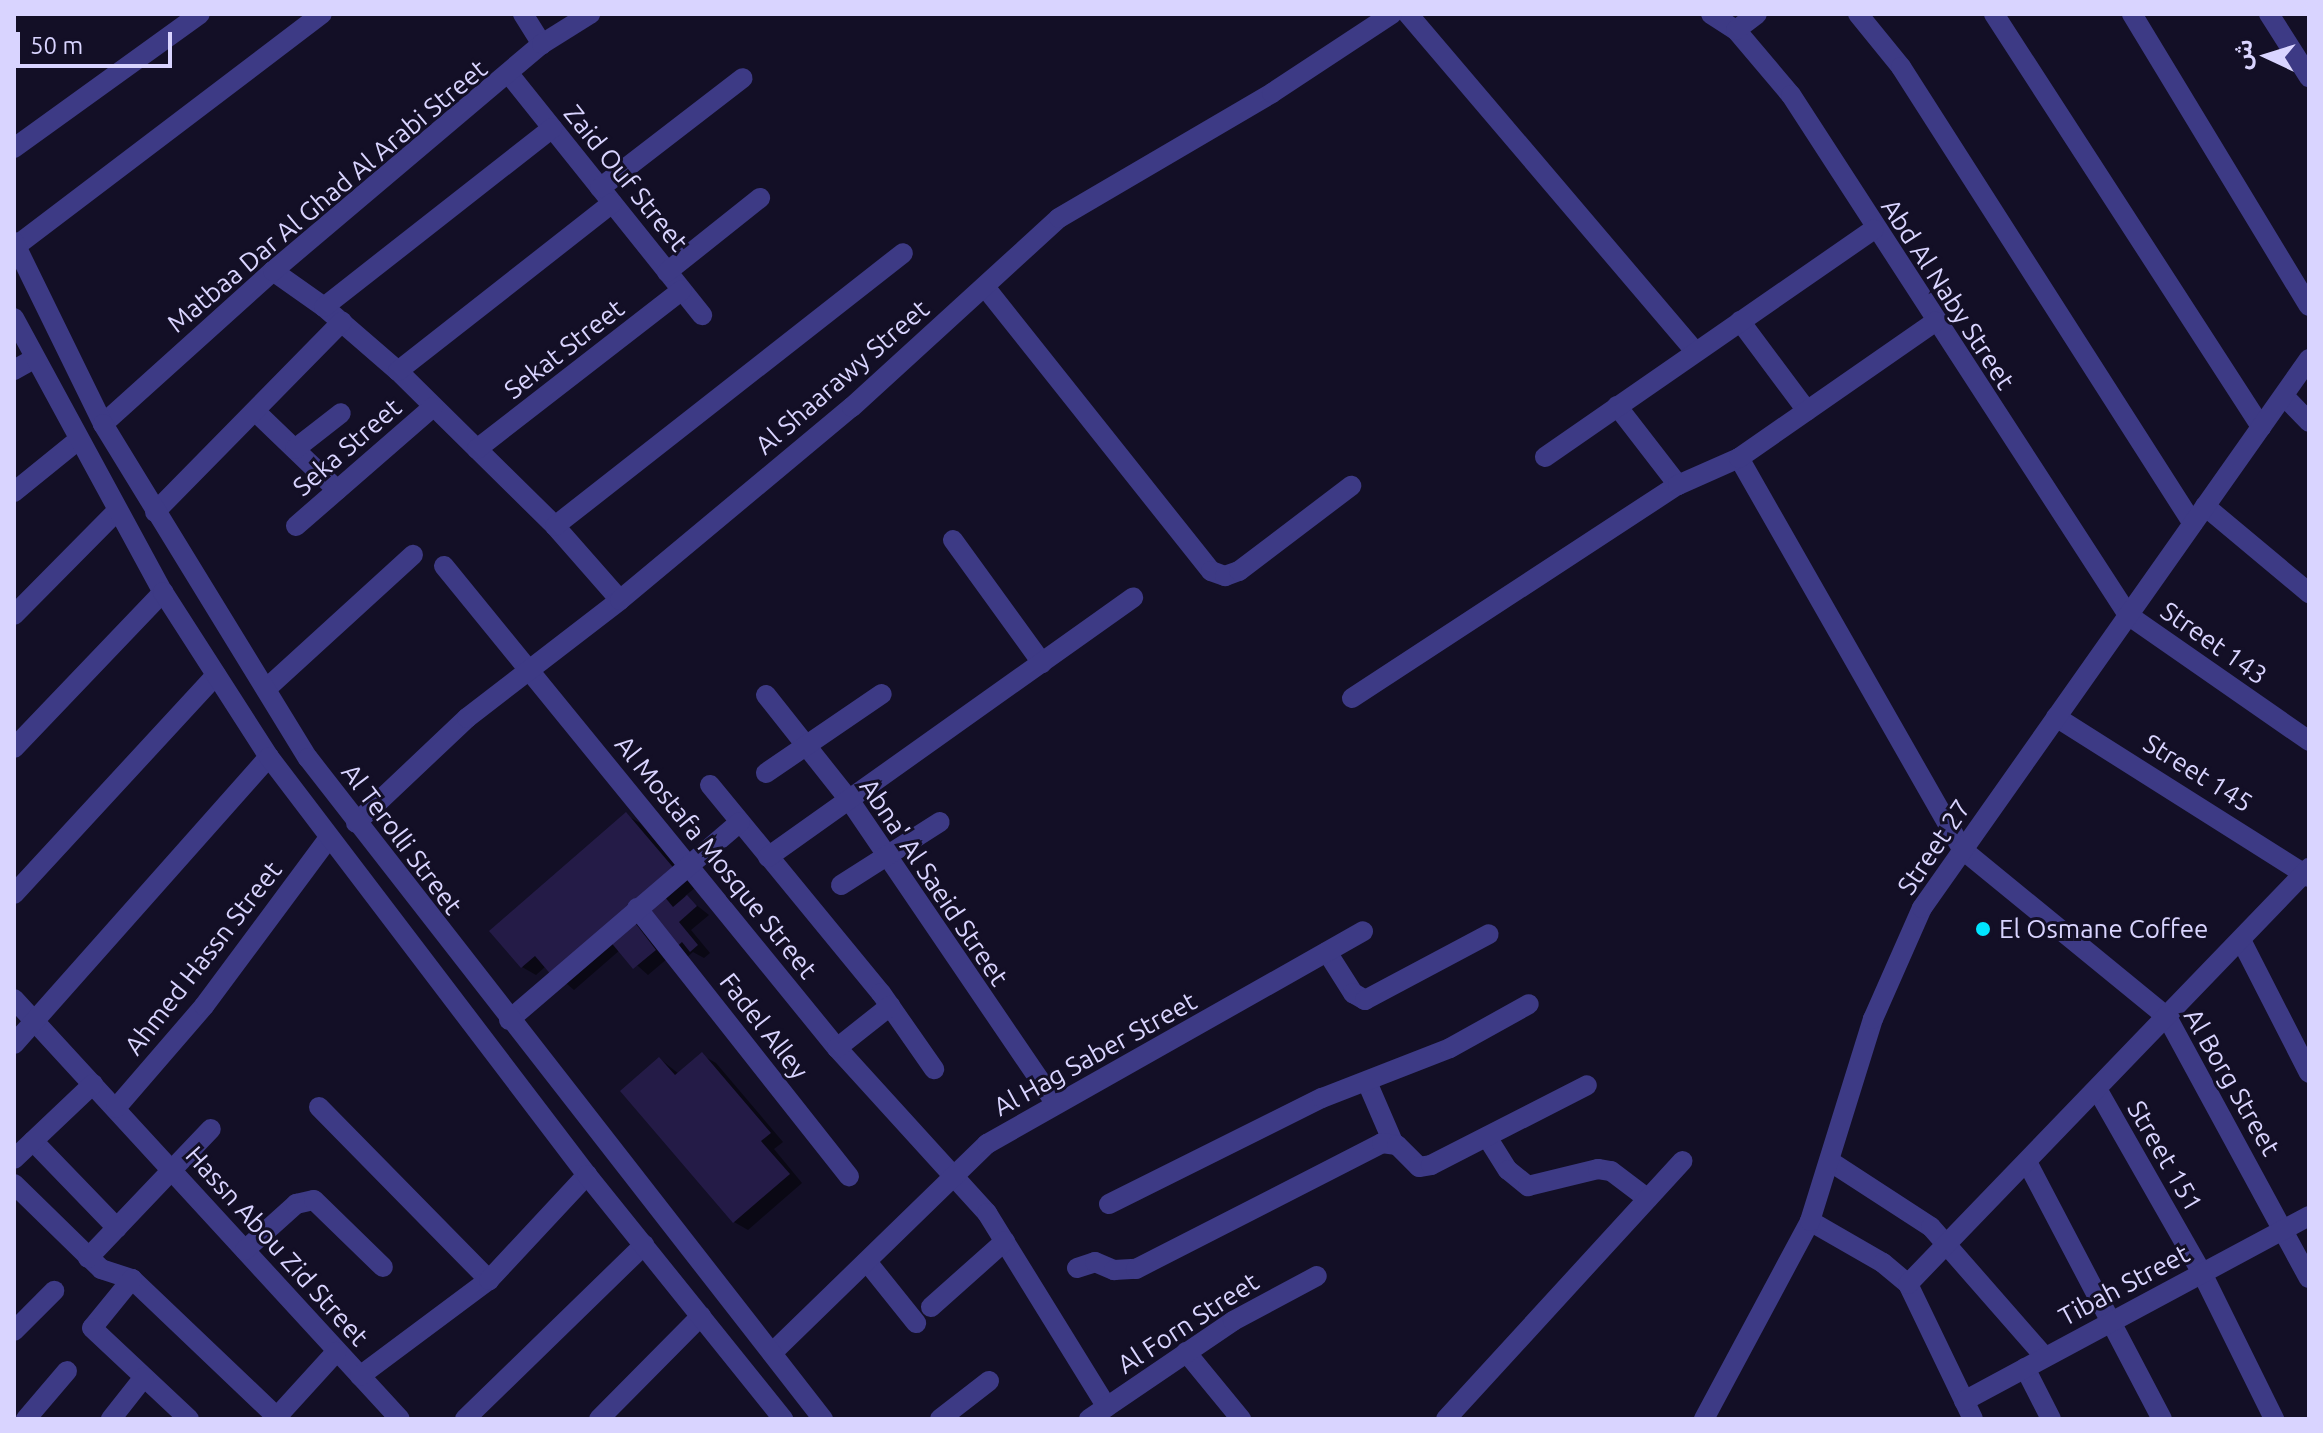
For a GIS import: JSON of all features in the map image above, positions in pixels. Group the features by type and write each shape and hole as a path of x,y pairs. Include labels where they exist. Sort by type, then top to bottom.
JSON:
{"street":[{"path":"14,148 200,14"},
{"path":"15,244 322,14"},
{"path":"523,14 542,44"},
{"name":"Matbaa Dar Al Ghad Al Arabi Street","path":"103,424 273,271 542,44 590,14"},
{"name":"Al Shaarawy Street","path":"356,823 467,718 620,600 852,407 985,287 1033,239 1087,200 1272,93 1392,14"},
{"path":"1408,14 1695,351"},
{"name":"Abd Al Naby Street","path":"1711,14 1736,30 1791,95 1874,229 2128,615"},
{"path":"1736,30 1757,14"},
{"path":"1858,14 1901,67 2193,524"},
{"path":"1994,14 2261,427"},
{"path":"2132,14 2309,306"},
{"path":"2269,14 2309,77"},
{"name":"Zaid Ouf Street","path":"509,74 702,315"},
{"path":"398,371 743,78"},
{"path":"324,307 552,128"},
{"path":"667,272 760,198"},
{"path":"1545,457 1874,229"},
{"name":"Al Terolli Street","path":"15,244 103,424 266,689 356,823 823,1419"},
{"path":"555,526 903,253"},
{"path":"273,271 324,307 398,371 555,526 620,600"},
{"path":"985,287 1211,571 1225,576 1239,571 1351,486"},
{"name":"Sekat Street","path":"477,449 682,290"},
{"path":"14,318 77,441 163,592 269,757 328,839 587,1175 783,1419"},
{"path":"1740,321 1807,411"},
{"path":"155,512 342,322"},
{"path":"1352,698 1678,485 1739,458 1935,322"},
{"path":"14,370 34,359"},
{"name":"Street 27","path":"1704,1419 1810,1221 1897,957 1922,908 2309,359"},
{"path":"2284,396 2309,422"},
{"path":"1617,406 1678,485"},
{"name":"Seka Street","path":"296,526 433,407"},
{"path":"255,411 337,490"},
{"path":"295,449 341,413"},
{"path":"14,492 77,441"},
{"path":"1739,458 1963,850"},
{"path":"2205,506 2309,593"},
{"path":"14,615 117,511"},
{"path":"953,540 1042,663"},
{"path":"266,689 413,555"},
{"name":"Al Mostafa Mosque Street","path":"444,566 837,1048 954,1174 1005,1241 1098,1415"},
{"path":"14,748 163,592"},
{"path":"768,857 1133,598"},
{"name":"Street 143","path":"2128,615 2309,741"},
{"path":"14,894 216,675"},
{"path":"766,773 882,694"},
{"name":"Abna' Al Saeid Street","path":"766,695 850,801 1054,1101"},
{"name":"Street 145","path":"2056,717 2308,872"},
{"path":"14,1044 269,757"},
{"path":"710,785 890,1006 934,1069"},
{"path":"509,1020 740,822"},
{"path":"841,885 940,822"},
{"name":"Ahmed Hassn Street","path":"116,1108 204,1006 328,839"},
{"name":"Al Borg Street","path":"1963,850 2167,1017 2309,1278"},
{"path":"1908,1284 2308,872"},
{"name":"Fadel Alley","path":"637,908 849,1176"},
{"name":"Al Hag Saber Street","path":"772,1353 987,1144 1054,1101 1363,931"},
{"path":"1327,952 1353,993 1365,1000 1489,934"},
{"path":"2241,940 2309,1073"},
{"name":"Hassn Abou Zid Street","path":"14,999 173,1169 397,1418"},
{"path":"1109,1204 1322,1098 1450,1048 1529,1004"},
{"path":"837,1048 890,1006"},
{"path":"1367,1082 1393,1142 1425,1167 1587,1085"},
{"path":"14,1159 93,1084"},
{"name":"Street 151","path":"2097,1089 2202,1273 2274,1419"},
{"path":"319,1107 489,1280"},
{"path":"88,1258 211,1129"},
{"path":"1487,1137 1508,1170 1528,1186 1598,1169 1611,1171 1648,1199"},
{"path":"33,1141 117,1228"},
{"path":"1077,1268 1095,1262 1114,1270 1136,1269 1306,1178 1393,1142"},
{"path":"1446,1419 1682,1161"},
{"path":"1831,1162 1947,1242 2045,1357"},
{"path":"2027,1162 2162,1419"},
{"path":"360,1376 489,1280 587,1175"},
{"path":"14,1184 88,1258 115,1276 132,1279 276,1418 336,1352"},
{"path":"245,1250 296,1204 314,1200 383,1267"},
{"name":"Tibah Street","path":"1968,1410 2025,1368 2309,1216"},
{"path":"1810,1221 1883,1263 1908,1284 1968,1410"},
{"path":"931,1307 1005,1241"},
{"path":"465,1419 644,1245"},
{"path":"868,1263 916,1323"},
{"name":"Al Forn Street","path":"1098,1415 1186,1352 1317,1276"},
{"path":"132,1279 92,1328 189,1419"},
{"path":"14,1331 54,1291"},
{"path":"599,1419 701,1316"},
{"path":"1186,1352 1241,1419"},
{"path":"2025,1368 2051,1419"},
{"path":"26,1419 67,1371"},
{"path":"111,1419 144,1377"},
{"path":"940,1419 989,1381"}],"building":[{"path":"626,812 683,879 664,896 673,907 687,895 697,906 679,922 698,945 690,952 682,942 672,951 633,920 656,950 633,969 609,940 559,984 535,956 521,968 489,931"},
{"path":"702,1052 771,1133 761,1141 790,1174 733,1223 620,1091 659,1057 675,1075"}],"place":[{"name":"El Osmane Coffee","path":"1983,929"}]}
